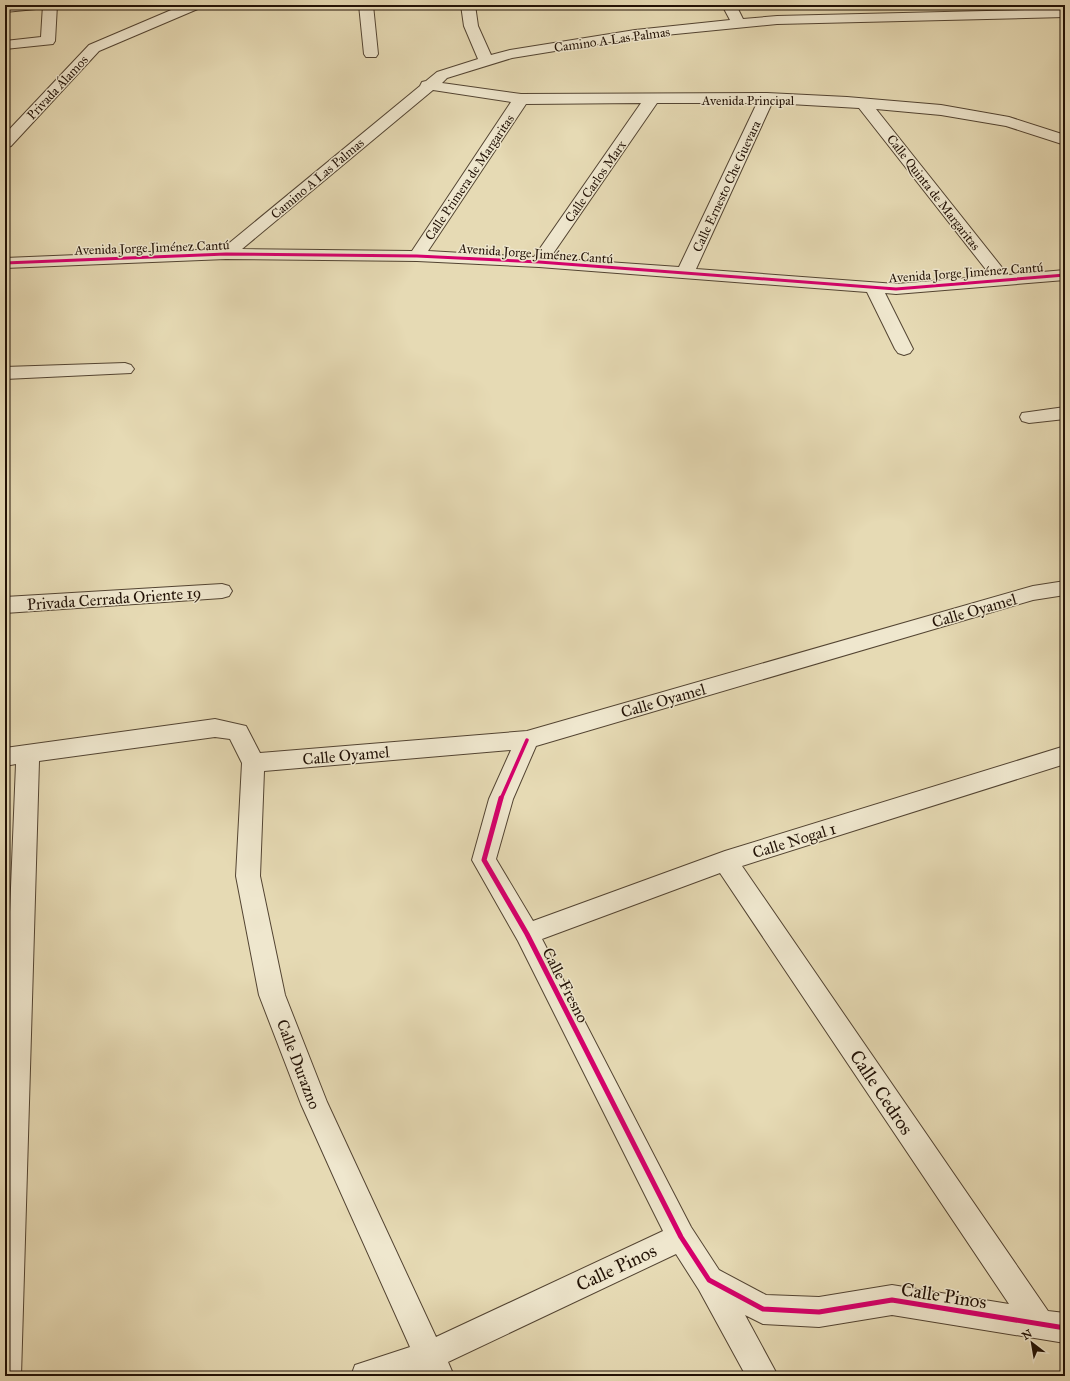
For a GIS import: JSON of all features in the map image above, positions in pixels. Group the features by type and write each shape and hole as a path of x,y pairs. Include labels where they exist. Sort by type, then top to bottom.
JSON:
{"street":[{"path":"5,8 36,5"},
{"path":"5,45 48,41 50,5"},
{"name":"Privada Álamos","path":"5,143 94,48 195,5"},
{"path":"366,5 371,54"},
{"path":"468,5 471,26 486,62"},
{"path":"729,5 739,24"},
{"name":"Camino A Las Palmas","path":"226,254 428,85 442,75 510,54 635,34 777,20 1065,13"},
{"name":"Avenida Principal","path":"428,85 522,99 651,100 767,98 948,111 1009,122 1065,140"},
{"name":"Calle Ernesto Che Guevara","path":"685,273 767,98"},
{"name":"Calle Primera de Margaritas","path":"417,256 522,99"},
{"name":"Calle Carlos Marx","path":"539,262 651,100"},
{"name":"Calle Quinta de Margaritas","path":"864,104 1004,281"},
{"name":"Avenida Jorge Jiménez Cantú","path":"5,263 226,254 417,256 539,262 873,286 896,289 1065,275"},
{"path":"873,286 904,349"},
{"path":"5,373 125,369"},
{"path":"1029,417 1065,412"},
{"name":"Calle Oyamel","path":"253,763 527,740 1033,592 1065,588"},
{"name":"Privada Cerrada Oriente 19","path":"5,605 222,591"},
{"name":"Calle Durazno","path":"16,755 215,728 238,732 253,763 248,876 272,995 314,1104 435,1365"},
{"name":"Calle Fresno","path":"527,740 501,799 484,860 526,934 681,1237"},
{"path":"6,1376 16,755"},
{"name":"Calle Nogal 1","path":"526,934 725,861 1065,755"},
{"name":"Calle Cedros","path":"725,861 1052,1326"},
{"name":"Calle Pinos","path":"366,1376 435,1365 681,1237 709,1280 763,1309 819,1312 892,1300 1052,1326"},
{"path":"709,1280 763,1376"}],"cycle path":[{"path":"5,263 226,254 417,256 539,262 896,289 1065,275"},
{"path":"527,740 501,799 484,860 527,934 681,1237 709,1280 763,1309 819,1312 892,1300 1065,1328"}]}
